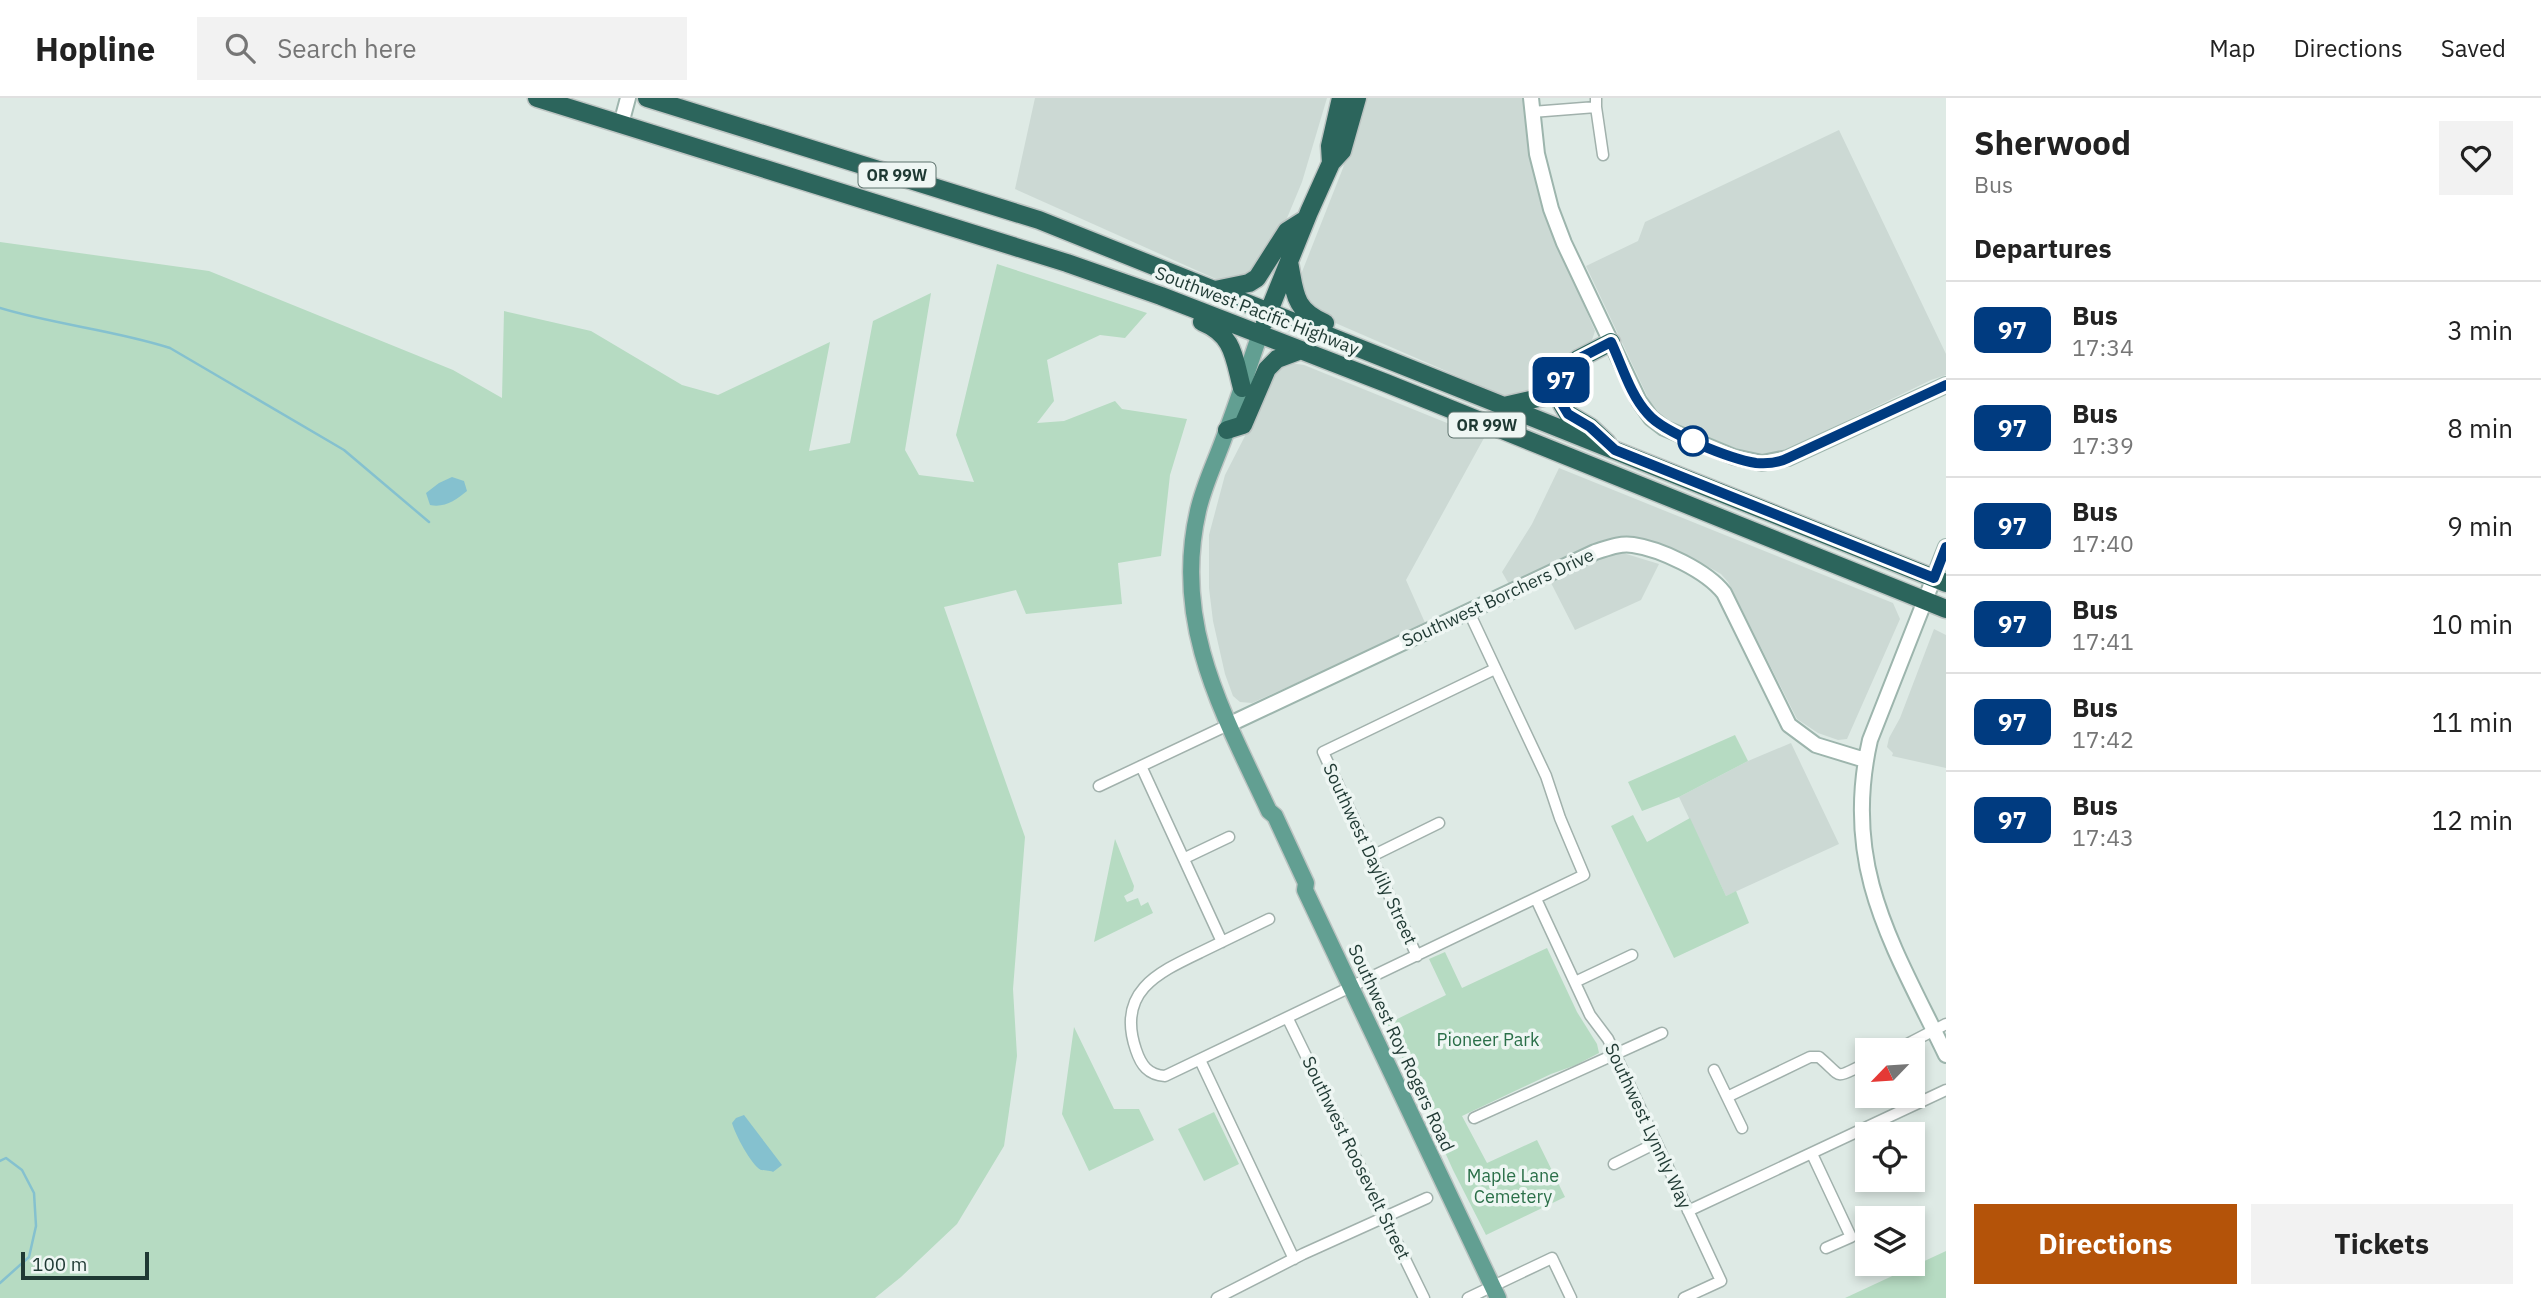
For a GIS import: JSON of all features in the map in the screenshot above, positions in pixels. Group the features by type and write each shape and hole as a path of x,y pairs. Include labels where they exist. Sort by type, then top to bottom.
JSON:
{"highway":[{"name":"Southwest Pacific Highway","path":"537,98 1068,263 1140,288 1946,609"},
{"name":"Southwest Pacific Highway","path":"647,98 1039,220 1940,580"},
{"path":"1331,163 1330,146 1340,98"},
{"path":"1260,334 1331,163 1342,151 1357,98"},
{"path":"1215,290 1249,283 1257,278 1287,231 1306,219"},
{"path":"1289,261 1298,303 1304,313 1389,350 1396,362"},
{"path":"1140,288 1153,305 1206,324 1224,335 1232,351 1242,388"},
{"path":"1504,406 1539,399 1559,384 1565,372 1578,359 1611,342"},
{"path":"1227,430 1243,425 1267,369 1277,359 1301,350"},
{"path":"1559,384 1562,404 1568,414 1590,427 1615,450"}],"main road":[{"name":"Southwest Roy Rogers Road","path":"1260,334 1202,495 1194,529 1190,568 1198,644 1228,725 1269,811 1269,820 1283,852 1299,885 1305,890 1495,1292"}],"street":[{"path":"621,124 628,98"},
{"path":"1603,155 1596,102 1531,105 1539,161 1551,209 1564,243 1639,401 1656,422 1734,457 1756,463 1770,463 1788,458 1946,385"},
{"name":"Southwest Borchers Drive","path":"1099,786 1468,610 1608,547 1632,545 1704,574 1724,593 1789,725 1816,745 1865,760"},
{"path":"1946,547 1940,580 1926,600 1880,711 1865,760 1861,819 1868,877 1881,918 1940,1027 1946,1055"},
{"path":"1269,919 1156,974 1140,993 1131,1022 1132,1038 1146,1069 1154,1076 1165,1076 1288,1019 1584,875 1546,776 1468,610"},
{"name":"Southwest Daylily Street","path":"1417,956 1323,752 1495,670"},
{"path":"1141,766 1222,942"},
{"path":"1372,856 1439,823"},
{"path":"1185,858 1229,836"},
{"name":"Southwest Lynnly Way","path":"1536,899 1590,1015 1608,1039 1721,1281 1684,1298"},
{"path":"1575,982 1632,955"},
{"name":"Southwest Roosevelt Street","path":"1288,1019 1424,1298"},
{"path":"1919,1038 1940,1027"},
{"path":"1474,1118 1560,1077 1575,1074 1662,1034"},
{"path":"1727,1097 1810,1057 1819,1057 1836,1074 1841,1075 1855,1069"},
{"path":"1200,1060 1294,1259"},
{"path":"1714,1070 1742,1128"},
{"path":"1688,1211 1946,1090"},
{"path":"1614,1164 1656,1143"},
{"path":"1812,1154 1851,1237 1826,1248"},
{"path":"1217,1298 1294,1259 1427,1198"},
{"path":"1468,1298 1495,1292 1552,1258 1571,1298"}],"shaded area":[{"path":"1035,98 1327,98 1302,182 1263,276 1227,284 1015,189"},
{"path":"1361,98 1524,98 1528,145 1537,187 1550,227 1595,331 1591,343 1544,391 1506,397 1317,315 1307,308 1298,282 1343,168"},
{"path":"1839,130 1946,354 1946,375 1780,453 1747,453 1669,421 1658,413 1650,402 1586,266 1638,241 1645,222"},
{"path":"1290,363 1304,365 1484,438 1406,580 1426,625 1252,703 1240,702 1233,696 1225,674 1213,621 1209,588 1209,535 1225,475 1245,436 1270,375 1272,371"},
{"path":"1559,468 1893,603 1900,619 1847,739 1838,740 1818,733 1797,719 1728,582 1721,574 1705,565 1654,542 1632,536 1604,541 1510,586 1502,572 1532,524"},
{"path":"1623,553 1659,564 1641,600 1575,630 1550,581 1612,554"},
{"path":"1934,629 1946,635 1946,768 1892,756 1893,753 1887,747"},
{"path":"1791,743 1839,844 1726,896 1679,797 1748,761"}],"green space":[{"path":"0,242 209,271 453,370 502,398 504,311 591,331 682,385 718,395 830,342 809,451 850,443 873,321 931,293 905,450 919,475 974,482 956,435 997,264 1147,313 1125,338 1100,335 1047,360 1054,401 1037,423 1064,421 1115,401 1122,409 1187,419 1170,475 1161,556 1118,563 1122,604 1026,614 1016,590 944,607 1025,837 1013,989 1017,1056 1004,1146 957,1224 901,1277 875,1298 0,1298"},
{"path":"1735,735 1748,761 1679,797 1642,811 1628,782"},
{"path":"1633,815 1647,842 1690,818 1726,896 1736,891 1749,923 1674,958 1611,826"},
{"path":"1115,839 1134,886 1133,891 1124,896 1127,902 1138,898 1141,906 1148,902 1153,913 1094,942"},
{"name":"Pioneer Park","path":"1547,948 1577,1012 1597,1044 1599,1053 1462,1116 1487,1163 1537,1140 1565,1197 1486,1235 1453,1170 1387,1024 1446,995 1429,959 1445,952 1462,988"},
{"path":"1074,1027 1114,1109 1139,1109 1154,1140 1089,1171 1062,1114"},
{"path":"1214,1112 1239,1164 1204,1181 1178,1129"},
{"path":"1946,1251 1946,1298 1845,1298 1892,1276 1925,1276 1925,1261"}],"water":[{"path":"452,477 464,481 467,491 445,504 430,505 426,493"},
{"path":"744,1115 782,1165 773,1172 757,1167 740,1141 732,1123"}],"waterway":[{"path":"0,308 170,348 344,450 429,522"},
{"path":"0,1161 6,1158 22,1170 34,1193 36,1226 29,1257 0,1283"}],"bus line":[{"name":"97","path":"1946,385 1788,458 1762,463 1734,457 1656,422 1646,413 1639,401 1611,342 1572,363 1559,384 1562,404 1568,414 1574,420 1590,427 1615,450 1934,578 1946,547"}],"park label":[{"name":"Maple Lane Cemetery","path":"1513,1186"}]}
